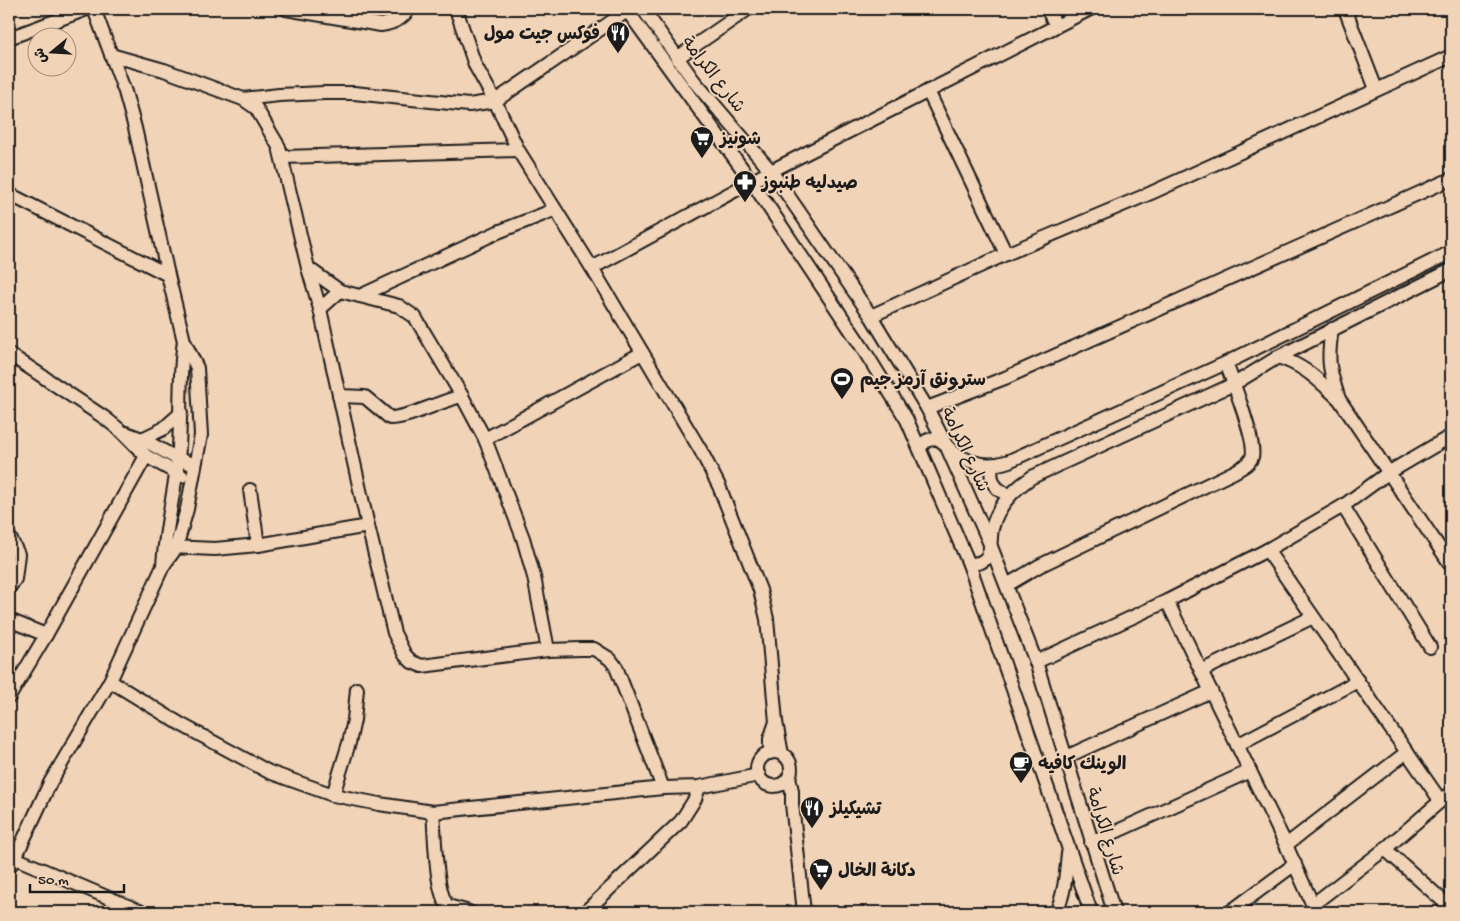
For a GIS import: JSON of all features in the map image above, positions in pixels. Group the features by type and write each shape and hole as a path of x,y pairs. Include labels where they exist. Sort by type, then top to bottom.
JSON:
{"street":[{"path":"9,38 87,9"},
{"path":"94,9 136,128 184,341 197,368 201,435 182,532 170,547"},
{"path":"286,9 381,25 393,23 402,18 409,9"},
{"path":"456,9 475,65 495,101 518,150 592,268 701,451 719,486 760,590 767,619 776,722 776,754"},
{"name":"شارع الكرامة","path":"643,9 694,80 771,171 871,316 927,408 946,445 990,544 1036,662 1111,910"},
{"path":"677,58 748,9"},
{"path":"1047,9 1056,26"},
{"path":"592,268 771,171 1090,9"},
{"path":"1345,9 1376,89"},
{"path":"243,99 324,93 469,105 495,101 627,10"},
{"name":"شارع الكرامة","path":"627,10 752,182 862,348 907,420 969,564 1091,912"},
{"path":"111,54 164,70 243,99 256,108 279,147 320,310 368,526 394,633 399,646 412,662 422,666 548,650 594,649 610,659 616,667 663,788"},
{"path":"871,316 1006,254 1151,193 1451,56"},
{"path":"928,92 1006,254"},
{"path":"283,157 518,150"},
{"path":"927,408 1005,378 1451,180"},
{"path":"9,194 168,275"},
{"path":"360,296 498,232 554,210"},
{"path":"920,448 925,442 934,439 942,441 953,451 970,461 992,466 1009,461 1226,363 1451,252"},
{"path":"308,268 340,291 399,306 415,317 485,439 523,538 534,578 548,650"},
{"path":"969,564 978,563 985,559 989,552 996,517 1010,495 1032,477 1234,384 1278,357 1451,270"},
{"path":"320,310 340,291"},
{"path":"1332,329 1328,356 1330,374 1340,399 1451,565"},
{"path":"142,912 11,860 50,783 110,681 170,547 181,413 180,365 184,341"},
{"path":"485,439 642,353"},
{"path":"9,354 105,418 146,456 193,480"},
{"path":"1278,357 1295,362 1340,399"},
{"path":"1007,586 1040,566 1246,464 1252,457 1252,447 1226,363"},
{"path":"339,396 365,397 390,418 399,418 445,400 462,396"},
{"path":"142,439 163,428 181,413"},
{"path":"121,431 142,439 178,459 195,465"},
{"path":"1036,662 1167,601 1267,550 1343,506 1388,473 1451,436"},
{"path":"9,697 46,635 146,456"},
{"path":"992,466 991,476 993,482 1000,490 1010,495"},
{"path":"250,490 258,546"},
{"path":"1343,506 1430,647"},
{"path":"170,547 215,549 258,546 368,526"},
{"path":"9,536 18,554 15,579 9,588"},
{"path":"1267,550 1440,800"},
{"path":"1167,601 1286,845 1314,909 1451,792"},
{"path":"1201,671 1313,617"},
{"path":"9,620 46,635"},
{"path":"110,681 182,725 269,772 332,795 433,812 663,788 699,786 758,775"},
{"path":"1237,744 1358,681"},
{"path":"332,795 350,743 357,690"},
{"path":"1066,757 1211,691"},
{"path":"1286,845 1406,752"},
{"path":"776,754 787,759 791,771 784,781 767,784 758,775 759,761 764,756 776,754"},
{"path":"1091,843 1250,771"},
{"path":"784,781 792,791 804,912"},
{"path":"585,912 681,821 696,799 699,786"},
{"path":"433,812 442,897 448,906 469,912"},
{"path":"1056,912 1061,903 1064,887 1068,848"},
{"path":"1385,849 1451,908"},
{"path":"1230,912 1295,864"}],"place":[{"name":"فوكس جيت مول","path":"618,54"},
{"name":"شونيز","path":"702,159"},
{"name":"صيدليه طنبوز","path":"745,203"},
{"name":"سترونق آرمز جيم","path":"842,400"},
{"name":"الوينك كافيه","path":"1021,784"},
{"name":"تشيكيلز","path":"812,829"},
{"name":"دكانة الخال","path":"821,891"}]}
